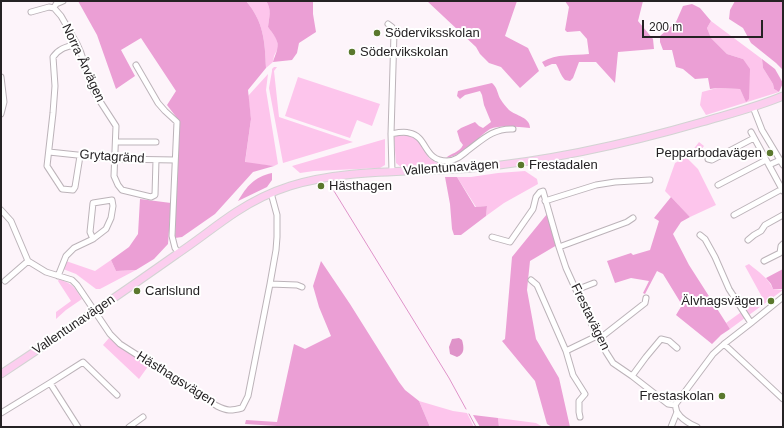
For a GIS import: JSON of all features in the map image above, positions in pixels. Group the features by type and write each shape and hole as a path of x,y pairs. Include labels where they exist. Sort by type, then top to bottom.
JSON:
{"main road":[{"name":"Vallentunavägen","path":"1,374 179,253 237,211 271,193 310,180 338,176 470,168 556,157 642,139 753,107 783,96"}],"street":[{"path":"31,12 49,7 54,8 56,4 63,1"},
{"name":"Norra Årvägen","path":"54,8 61,16 81,54 94,92 116,126 114,176 118,185 122,190 151,197 156,195 156,160"},
{"path":"388,24 392,27 394,32 391,134 392,172"},
{"path":"76,44 62,49 53,57 55,86 47,166 62,189 73,190 75,187 80,156"},
{"path":"136,65 158,103 177,122 172,236 175,248 179,253"},
{"path":"1,77 4,102 1,114"},
{"path":"753,107 762,130 783,165"},
{"path":"391,134 409,132 418,136 431,156 438,160 449,161 459,157 489,135 497,131 513,129"},
{"path":"734,215 782,190 751,132"},
{"path":"708,159 712,160 754,138"},
{"path":"116,142 156,142"},
{"name":"Grytagränd","path":"49,152 115,160 175,160"},
{"path":"718,185 766,160"},
{"path":"769,165 780,160"},
{"path":"545,201 596,185 615,182 650,180"},
{"name":"Frestavägen","path":"492,237 510,242 533,209 536,197 543,191 566,268 606,352 613,363 668,404 675,405"},
{"name":"Hästhagsvägen","path":"94,311 110,334 120,344 217,406 231,410 242,408 248,396 278,237 277,216 271,193"},
{"path":"58,276 66,256 74,248 93,239 106,229 111,218 113,206 112,200 93,203 90,232 93,239"},
{"path":"1,210 11,221 28,261 46,272 72,280 77,284 94,311"},
{"path":"748,240 761,231 765,225 783,215"},
{"path":"559,247 627,222 633,218"},
{"path":"700,235 705,239 715,257 729,289 751,324"},
{"path":"764,261 780,252 783,244"},
{"path":"6,281 28,261"},
{"path":"531,280 537,285 566,351 573,375 585,394 579,401 580,417"},
{"path":"576,290 594,283"},
{"path":"270,284 297,285 302,287"},
{"path":"697,427 689,423 677,412 675,405 713,354 783,297"},
{"path":"566,351 598,337 645,303 646,298"},
{"path":"632,376 661,339 669,341 678,348"},
{"path":"724,344 783,399"},
{"path":"1,413 83,362 117,395"},
{"path":"50,383 78,427"},
{"path":"671,427 677,412"},
{"path":"129,427 143,417"}],"shaded area":[{"path":"78,1 246,1 257,17 264,41 266,68 248,90 251,119 245,162 274,166 253,172 215,214 182,237 175,238 180,122 167,105 176,91 141,38 121,50 135,76 116,89 97,35"},
{"path":"246,1 266,1 269,7 270,14 268,27 277,39 278,48 273,62 266,68 264,41 260,25 257,17"},
{"path":"266,1 313,1 313,14 316,32 299,43 297,53 292,60 273,62 278,44 276,38 268,27 270,10"},
{"path":"427,1 517,1 505,36 528,48 539,71 520,88 501,67 489,63 480,54 476,47"},
{"path":"565,1 643,1 638,21 653,39 654,49 618,52 615,83 596,62 579,62 573,78 570,81 565,80 556,64 545,67 542,62 553,57 589,54 587,39 580,31 567,32 565,30 569,7"},
{"path":"735,1 783,1 783,70 751,43 743,28 729,19 730,10"},
{"path":"692,4 700,8 711,21 707,28 711,38 727,54 743,59 750,69 749,99 746,102 740,89 710,89 708,78 695,79 683,69 676,67 672,50 663,50 660,42 660,36 676,22 683,6"},
{"path":"711,21 762,59 763,68 773,84 774,89 779,92 706,115 700,105 702,92 717,88 740,89 746,101 743,59 727,54 711,38 707,28"},
{"path":"762,59 775,69 783,83 779,92 774,89 773,84 763,68"},
{"path":"277,67 274,71 279,117 353,142 283,163 269,88 272,69"},
{"path":"268,74 266,90 278,164 274,166 245,163 251,119 248,96"},
{"path":"298,77 380,104 372,126 357,120 350,138 285,116"},
{"path":"492,83 500,98 509,110 528,121 530,128 504,127 490,129 463,151 446,158 459,150 463,145 457,131 475,122 483,128 491,122 480,91 465,95 460,99 457,96 458,91"},
{"path":"408,135 417,139 429,158 440,165 401,167 396,163 394,137"},
{"path":"385,139 385,165 380,168 300,173 292,166"},
{"path":"699,142 704,146 694,159 689,155"},
{"path":"686,157 698,169 716,205 690,217 665,191 675,163"},
{"path":"525,171 537,179 538,184 504,203 486,216 487,206 476,207 457,177 471,177"},
{"path":"272,173 272,180 267,187 238,201 252,183 260,177"},
{"path":"445,177 457,177 475,207 487,206 486,216 461,235 454,235 452,229 450,204"},
{"path":"671,197 690,217 681,222 673,234 689,265 730,329 712,344 676,315 682,305 663,274 657,271 645,294 643,293 649,281 631,278 615,283 607,261 631,253 633,255 650,250 659,221 654,218"},
{"path":"140,199 171,203 168,244 154,259 136,270 116,271 111,260 129,247 138,234"},
{"path":"547,214 557,245 530,261 527,290 536,339 559,378 570,427 552,427 547,424 535,381 502,341 505,339 512,257"},
{"path":"111,260 116,271 136,270 100,289 96,289 76,274 63,269 66,261 95,271"},
{"path":"321,261 399,382 405,390 419,401 430,427 277,427 245,424 246,420 277,422 294,344 305,349 331,336 319,307 313,286"},
{"path":"749,264 766,278 773,289 783,290 730,329 726,323 762,297 745,266"},
{"path":"783,269 783,289 773,289 766,278"},
{"path":"59,279 73,286 82,299 56,319 56,312 71,301 58,281"},
{"path":"109,338 149,365 139,379 103,345"},
{"path":"459,338 462,340 463,352 457,357 450,354 449,347 452,339"},
{"path":"419,401 453,411 467,413 474,427 430,427"},
{"path":"473,415 498,418 499,427 480,427"},
{"path":"498,418 536,423 543,427 499,427"}],"waterway":[{"path":"334,191 449,378 466,409"},
{"path":"469,414 476,427"}],"place":[{"name":"Söderviksskolan","path":"377,33"},
{"name":"Södervikskolan","path":"352,52"},
{"name":"Pepparbodavägen","path":"770,153"},
{"name":"Frestadalen","path":"521,165"},
{"name":"Hästhagen","path":"321,186"},
{"name":"Carlslund","path":"137,291"},
{"name":"Älvhagsvägen","path":"771,301"},
{"name":"Frestaskolan","path":"722,396"}]}
